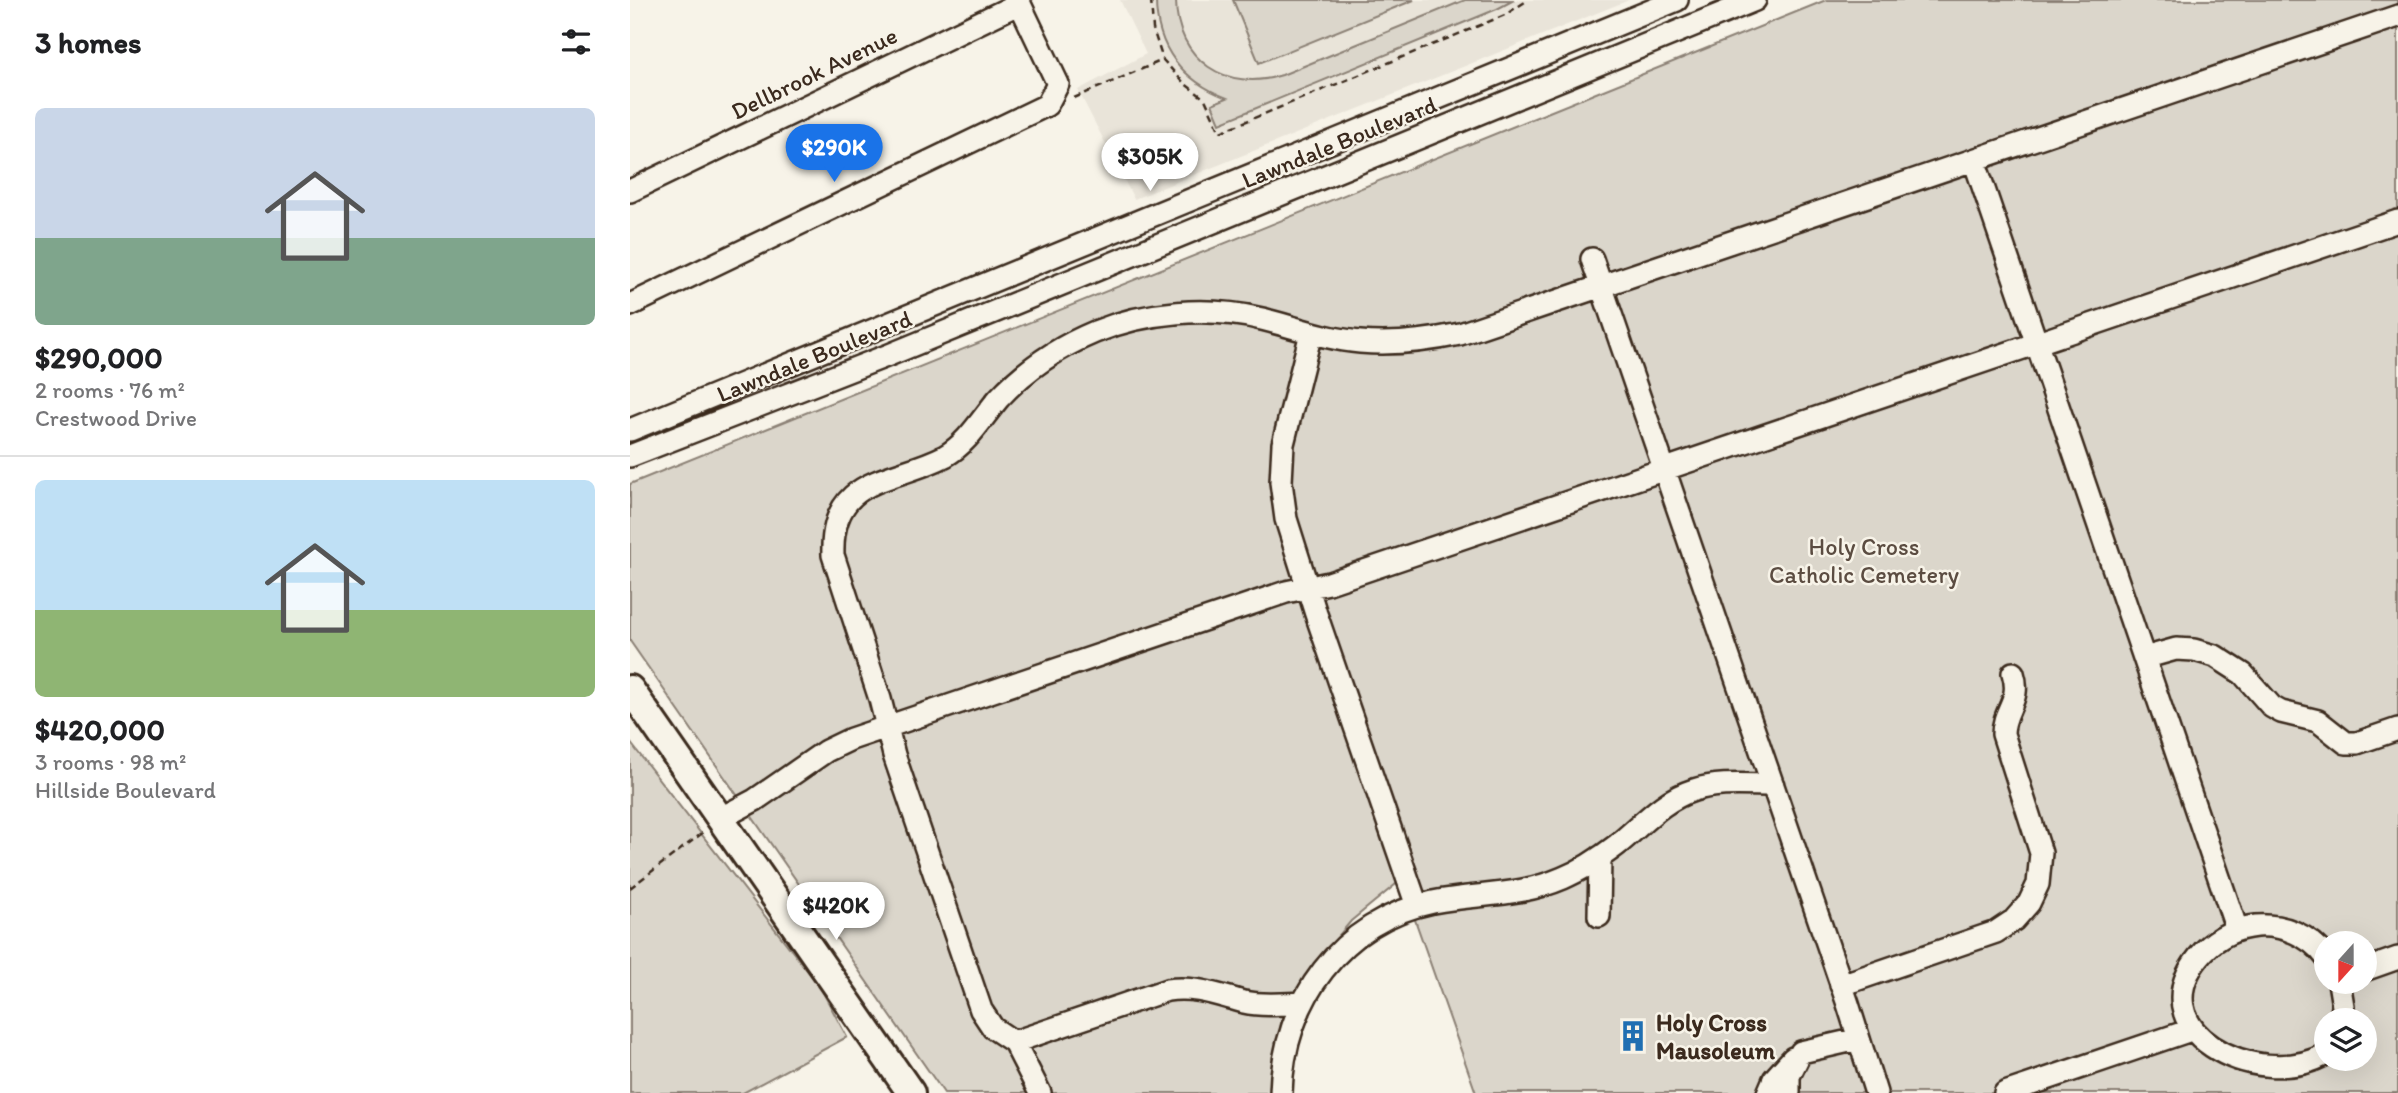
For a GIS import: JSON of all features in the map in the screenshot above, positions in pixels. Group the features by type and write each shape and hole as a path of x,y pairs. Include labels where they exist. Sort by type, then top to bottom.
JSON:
{"main road":[{"path":"630,689 911,1093"}],"street":[{"name":"Lawndale Boulevard","path":"630,429 1677,0"},
{"name":"Lawndale Boulevard","path":"630,456 889,355 1755,0"},
{"name":"Dellbrook Avenue","path":"630,191 1019,1"},
{"path":"630,305 1047,105 1058,83 1019,1"},
{"path":"1040,1093 1014,1042 993,1028 976,998 894,755 833,555 832,539 836,524 842,509 853,496 880,479 952,452 1018,380 1054,353 1105,328 1163,314 1214,312 1262,319 1311,333 1361,342 1436,339 1480,328 2398,16"},
{"path":"1974,160 2237,930"},
{"path":"721,818 755,800 826,751 851,739 1286,592 1329,583 2398,221"},
{"path":"1592,259 1876,1093"},
{"path":"1311,333 1286,425 1281,482 1289,535 1417,906"},
{"path":"2144,658 2176,649 2194,650 2215,656 2243,674 2272,707 2281,712 2318,720 2346,743 2357,743 2398,729"},
{"path":"1841,985 1996,932 2022,913 2034,894 2040,874 2039,843 2003,734 2004,722 2016,695 2013,673"},
{"path":"1281,1093 1285,1052 1301,1003 1319,975 1352,940 1374,925 1417,906 1524,891 1564,877 1600,857 1656,810 1680,795 1706,786 1773,785"},
{"path":"1599,916 1600,857"},
{"path":"2239,1080 2207,1061 2188,1031 2184,998 2194,964 2211,944 2237,930 2262,925 2287,929 2314,944"},
{"path":"2377,965 2398,958"},
{"path":"1014,1042 1167,990 1181,988 1208,991 1256,1004 1301,1003"},
{"path":"2005,1093 2188,1031"},
{"path":"1768,1093 1781,1069 1801,1052 1858,1038"},
{"path":"1789,1093 1789,1076 1801,1052"},
{"path":"2263,1084 2289,1080 2301,1075 2314,1064"}],"path":[{"path":"1151,0 1153,29 1163,60 1184,83 1205,99 1220,132 1505,15 1528,0"},
{"path":"1074,98 1163,60"},
{"path":"630,888 721,818"}],"shaded area":[{"path":"1120,0 1629,0 1134,199 1078,90 1146,54"}],"green space":[{"path":"1156,0 1176,0 1178,21 1185,40 1195,55 1208,67 1224,75 1242,79 1262,79 1282,75 1465,0 1514,0 1220,123 1212,104 1227,98 1197,82 1175,61 1161,33"},
{"path":"1233,0 1414,0 1259,63"},
{"name":"Holy Cross Catholic Cemetery","path":"1826,0 2398,0 2398,1093 1476,1093 1401,880 1351,921 1309,971 1281,1023 1271,1093 944,1093 630,641 630,484"},
{"path":"630,742 820,987 847,1037 743,1093 630,1093"}],"place":[{"name":"Holy Cross Mausoleum","path":"1633,1036"}]}
